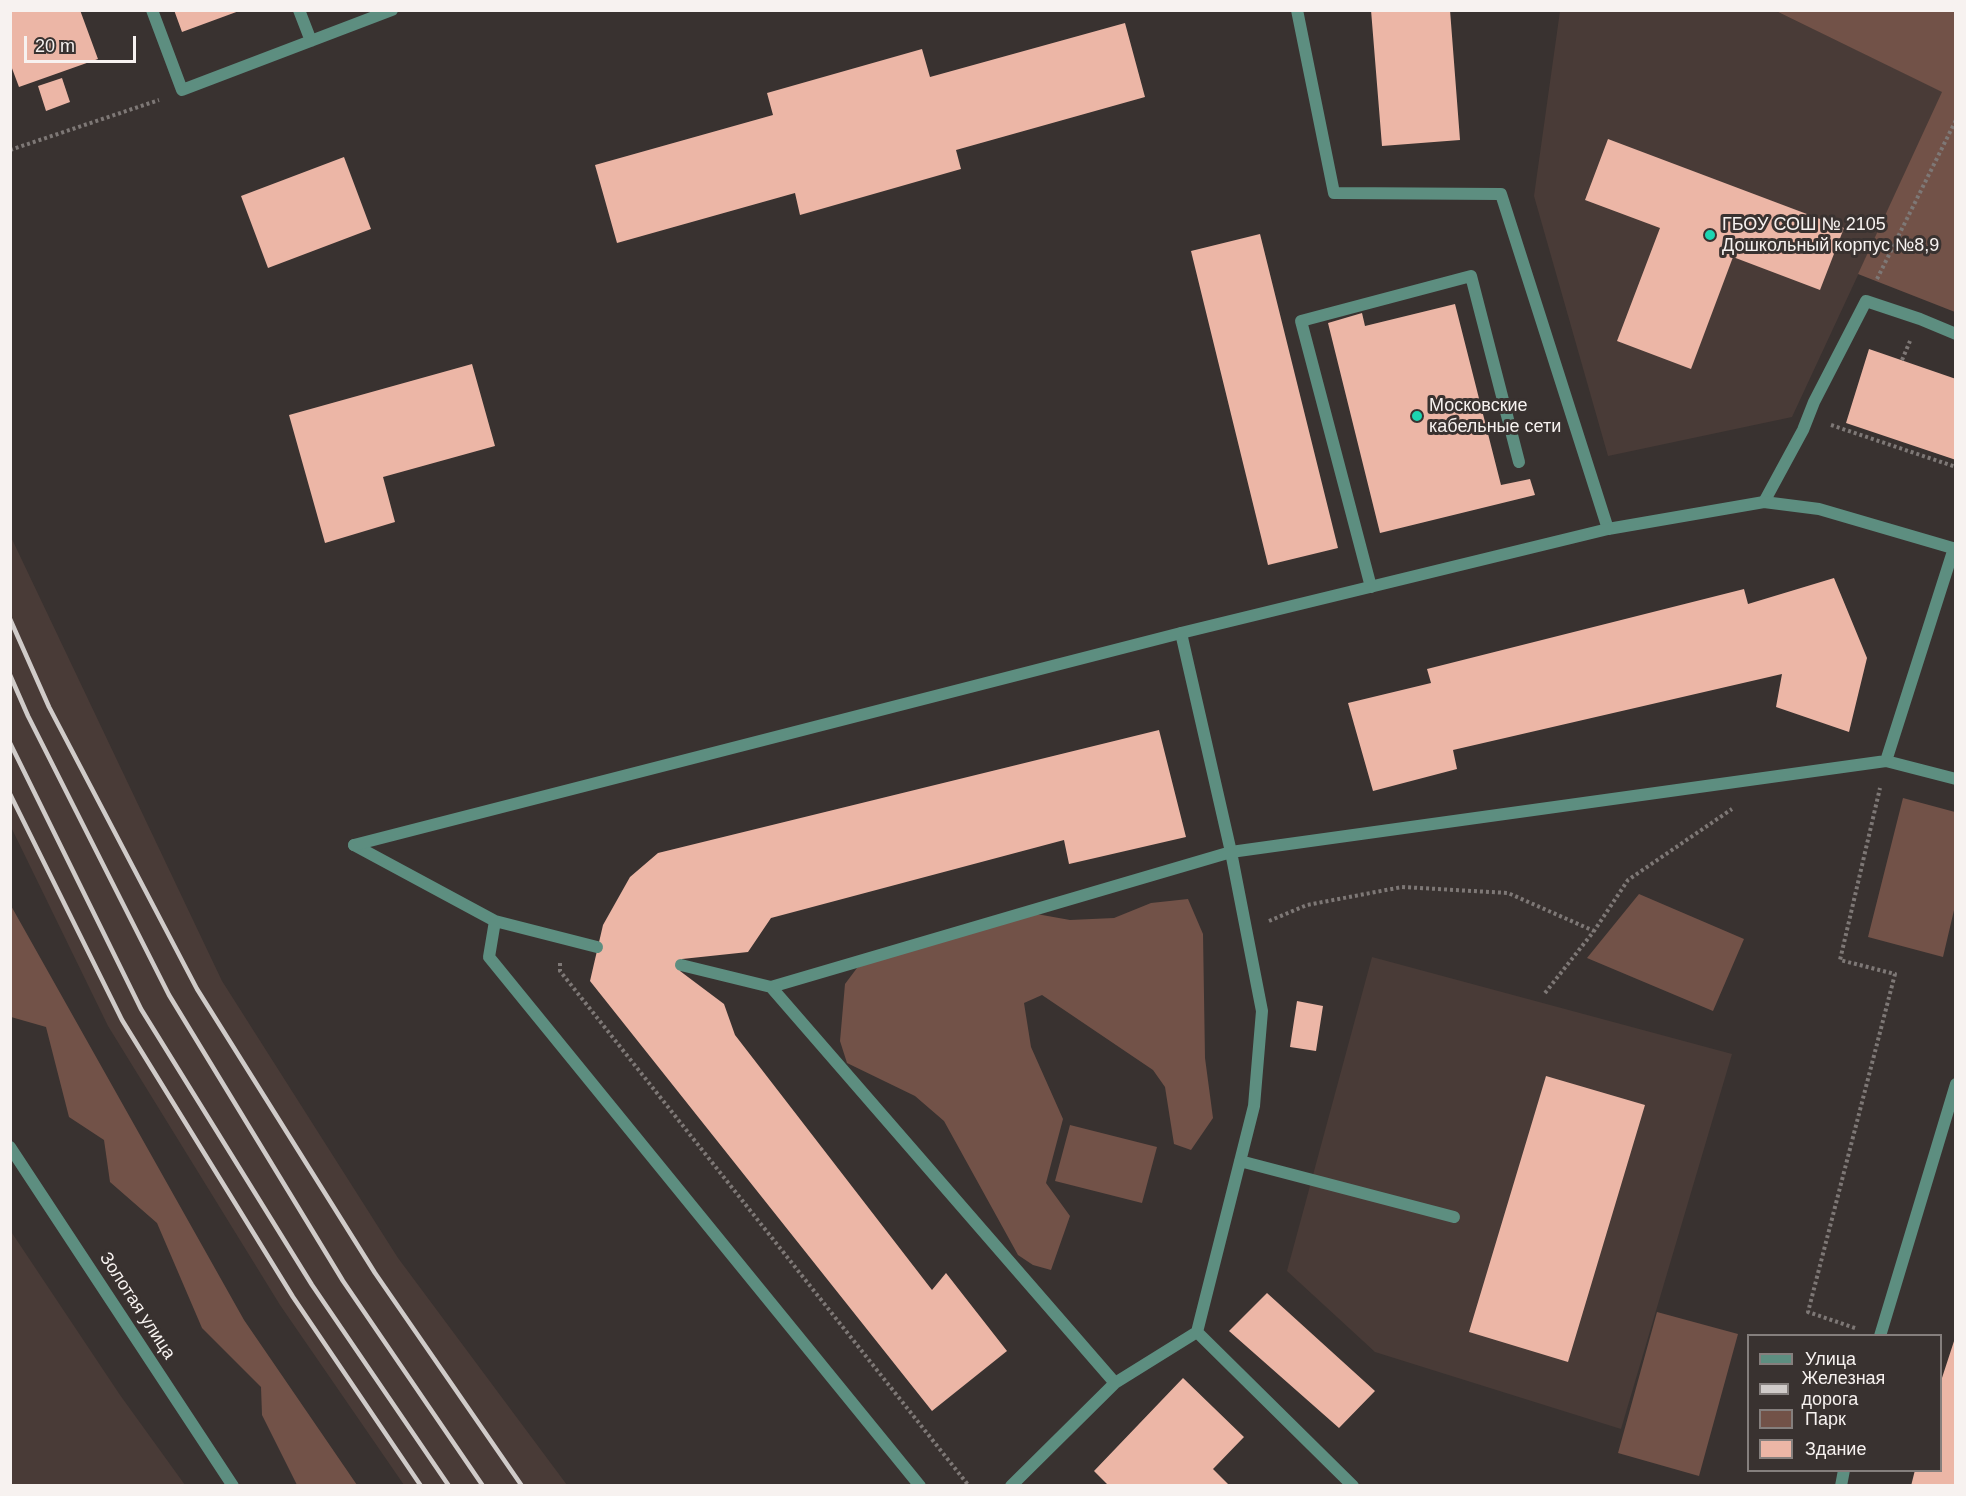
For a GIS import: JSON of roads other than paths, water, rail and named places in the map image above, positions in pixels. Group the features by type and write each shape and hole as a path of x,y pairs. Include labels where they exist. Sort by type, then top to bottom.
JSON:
{"street":[{"path":"152,10 182,90 392,10"},
{"path":"299,10 311,41"},
{"path":"1297,10 1334,193 1501,194 1608,529"},
{"path":"1371,587 1301,321 1471,276 1519,462"},
{"path":"1764,502 1803,430 1814,402 1866,301 1956,333"},
{"path":"597,947 495,921 354,845 1181,633 1608,529 1764,502 1819,509 1955,549 1887,761"},
{"path":"1011,1485 1115,1383 1197,1332 1254,1106 1262,1011 1231,852 1181,633"},
{"path":"681,965 771,987 1231,852 1887,761 1956,779"},
{"path":"495,921 489,957 920,1485"},
{"path":"771,987 1115,1383"},
{"path":"1880,1334 1956,1084"},
{"name":"Золотая улица","path":"10,1147 233,1485"},
{"path":"1240,1161 1455,1217"},
{"path":"1197,1332 1353,1485"}],"railway":[{"path":"10,619 49,707 197,989 375,1273 522,1486"},
{"path":"10,675 28,716 169,995 343,1281 483,1486"},
{"path":"10,743 141,1009 312,1285 449,1486"},
{"path":"10,794 122,1020 293,1297 421,1486"}],"place":[{"name":"ГБОУ СОШ № 2105 Дошкольный корпус №8,9","path":"1710,235"},
{"name":"Московские кабельные сети","path":"1417,416"}]}
